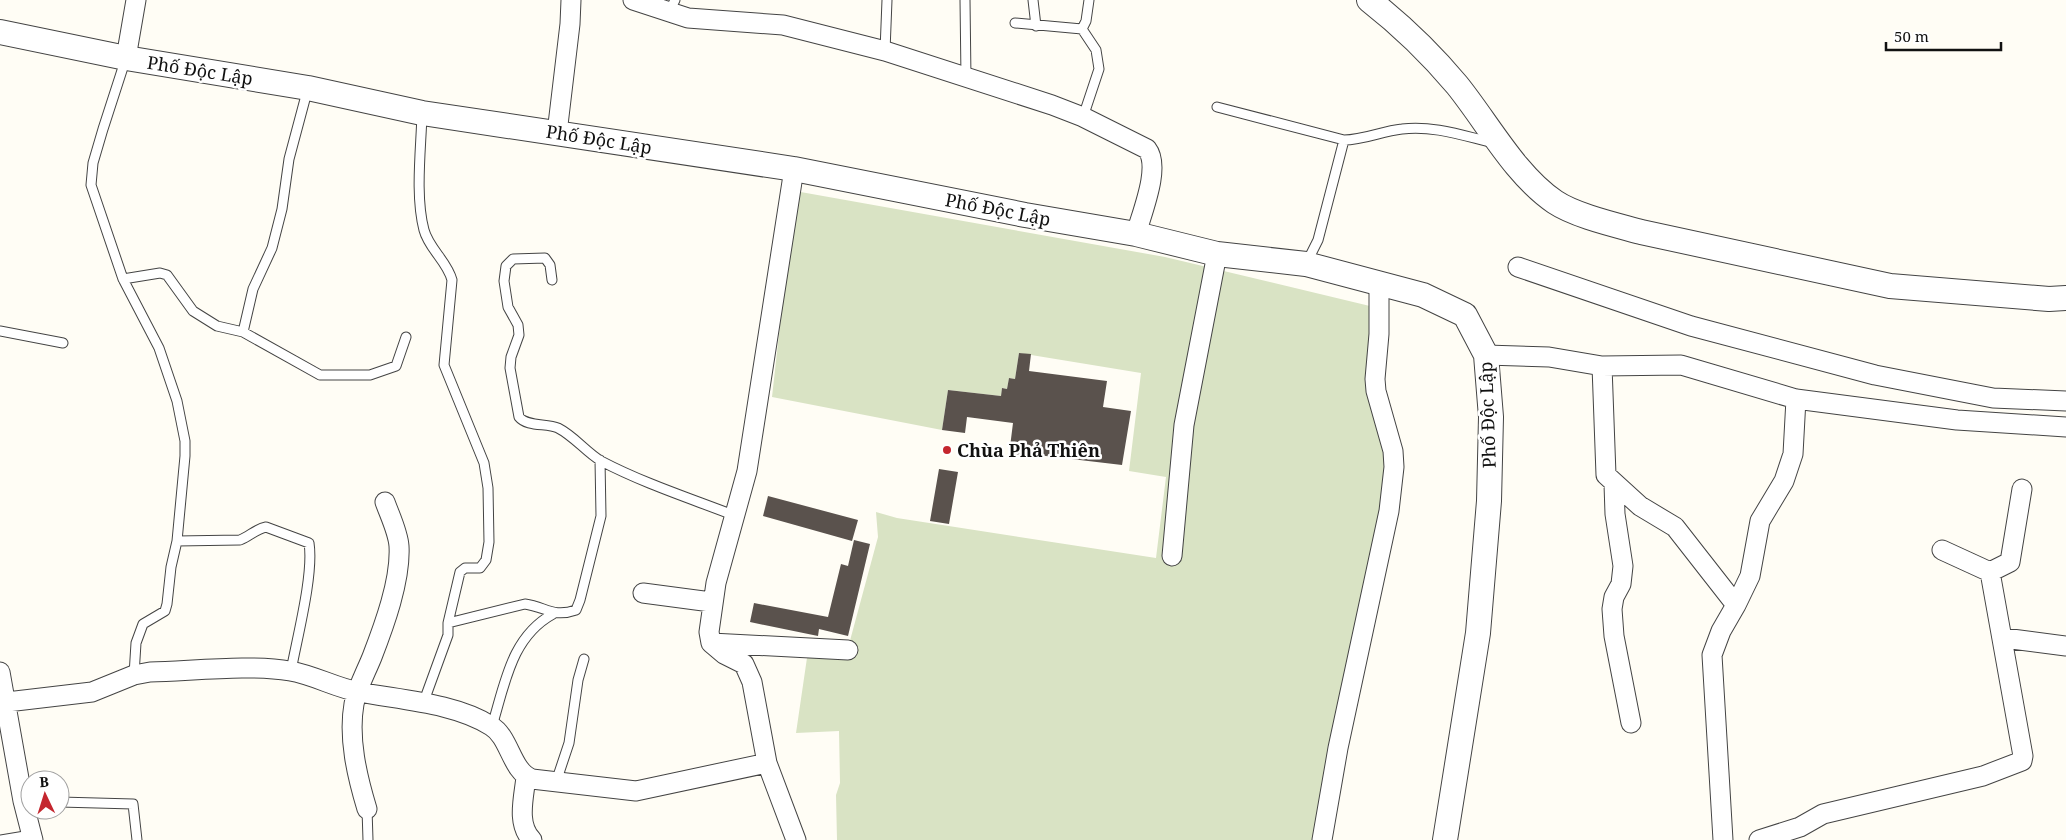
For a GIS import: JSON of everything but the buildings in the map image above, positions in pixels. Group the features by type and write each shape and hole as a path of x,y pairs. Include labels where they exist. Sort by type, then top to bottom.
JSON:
{"street":[{"path":"126,58 136,0"},
{"path":"558,133 571,0"},
{"path":"633,0 672,6 688,18 783,25 885,51 1084,117 1147,149 1152,156 1151,176 1136,234"},
{"path":"1369,0 1389,16 1456,85 1534,185 1556,203 1605,222 1641,232 1890,286 2049,299 2066,298"},
{"name":"Phố Độc Lập","path":"0,32 126,58 308,88 422,113 794,169 1025,215 1136,234 1217,254 1306,264 1379,285 1423,295 1464,315 1486,355 1491,417 1489,501 1478,633 1445,840"},
{"path":"794,169 747,471 733,515 712,602 709,632 712,643 724,654 739,660 752,682 767,763 796,840"},
{"path":"1172,556 1184,425 1217,254"},
{"path":"1518,267 1691,326 1875,375 1993,398 2066,401"},
{"path":"1322,840 1338,748 1389,512 1394,468 1393,451 1376,391 1375,379 1379,334 1379,285"},
{"path":"1486,355 1549,357 1602,366 1682,365 1796,399 1957,420 2066,427"},
{"path":"1602,366 1604,470 1606,475 1640,506 1675,527 1736,605"},
{"path":"1723,840 1712,655 1750,576 1760,521 1784,481 1794,454 1796,399"},
{"path":"1614,484 1615,514 1623,566 1621,584 1614,597 1612,609 1614,636 1631,723"},
{"path":"1990,572 2010,562 2022,489"},
{"path":"367,809 358,781 353,746 353,714 357,692 388,610 398,559 399,545 385,502"},
{"path":"1942,550 1990,572"},
{"path":"1759,840 1800,827 1823,814 1983,776 2022,761 2023,756 2004,638 1990,572"},
{"path":"643,593 712,602"},
{"path":"2004,638 2066,646"},
{"path":"712,643 848,650"},
{"path":"4,696 92,692 134,675 267,668 291,671 357,692 424,701 492,726 500,734 526,777 636,791 767,763"},
{"path":"0,672 20,770"},
{"path":"526,777 522,820 527,835 532,840"},
{"path":"30,820 32,837"}],"lane":[{"path":"885,51 887,0"},
{"path":"965,0 966,78"},
{"path":"1033,0 1036,26"},
{"path":"1082,28 1086,20 1089,0"},
{"path":"1015,23 1082,28"},
{"path":"1082,28 1096,50 1099,69 1084,117"},
{"path":"126,58 102,128 93,162 91,185 123,279 159,348 176,401 183,433 185,456 177,540 171,567 167,604 165,611 143,624 136,644 134,675"},
{"path":"243,332 253,289 272,248 282,209 289,159 308,88"},
{"path":"1217,107 1344,140 1356,140 1401,129 1428,128 1501,144"},
{"path":"422,113 420,191 424,228 429,243 449,270 452,280 444,365 484,463 488,488 489,542 486,560 480,568 465,568 460,572 448,623 448,635 424,701"},
{"path":"1306,264 1318,240 1344,140"},
{"path":"552,280 550,264 545,258 513,259 506,266 504,281 508,307 518,324 519,335 511,357 510,368 519,417 529,422 547,424 560,429 600,460 733,515"},
{"path":"123,279 160,273 166,275 193,311 217,326 243,332 320,375 370,375 396,366 406,337"},
{"path":"0,331 63,343"},
{"path":"492,726 513,657 523,639 538,622 552,614 576,610 601,516 600,460"},
{"path":"177,540 240,540 259,528 266,527 309,543 308,573 291,671"},
{"path":"448,623 525,604 536,605 552,614"},
{"path":"556,782 569,743 578,680 584,659"},
{"path":"70,802 133,804 137,840"},
{"path":"367,809 368,840"},
{"path":"1,840 32,837"}],"green space":[{"path":"795,191 1165,257 1374,307 1388,455 1386,491 1364,606 1313,840 837,840 836,795 840,783 839,731 796,733 808,651 848,648 878,537 876,512 897,518 1156,558 1166,477 1129,471 1141,373 1019,353 1015,379 1009,378 1007,389 1002,388 1001,396 948,390 942,430 772,397"}],"place":[{"name":"Chùa Phả Thiên","path":"947,450"}]}
